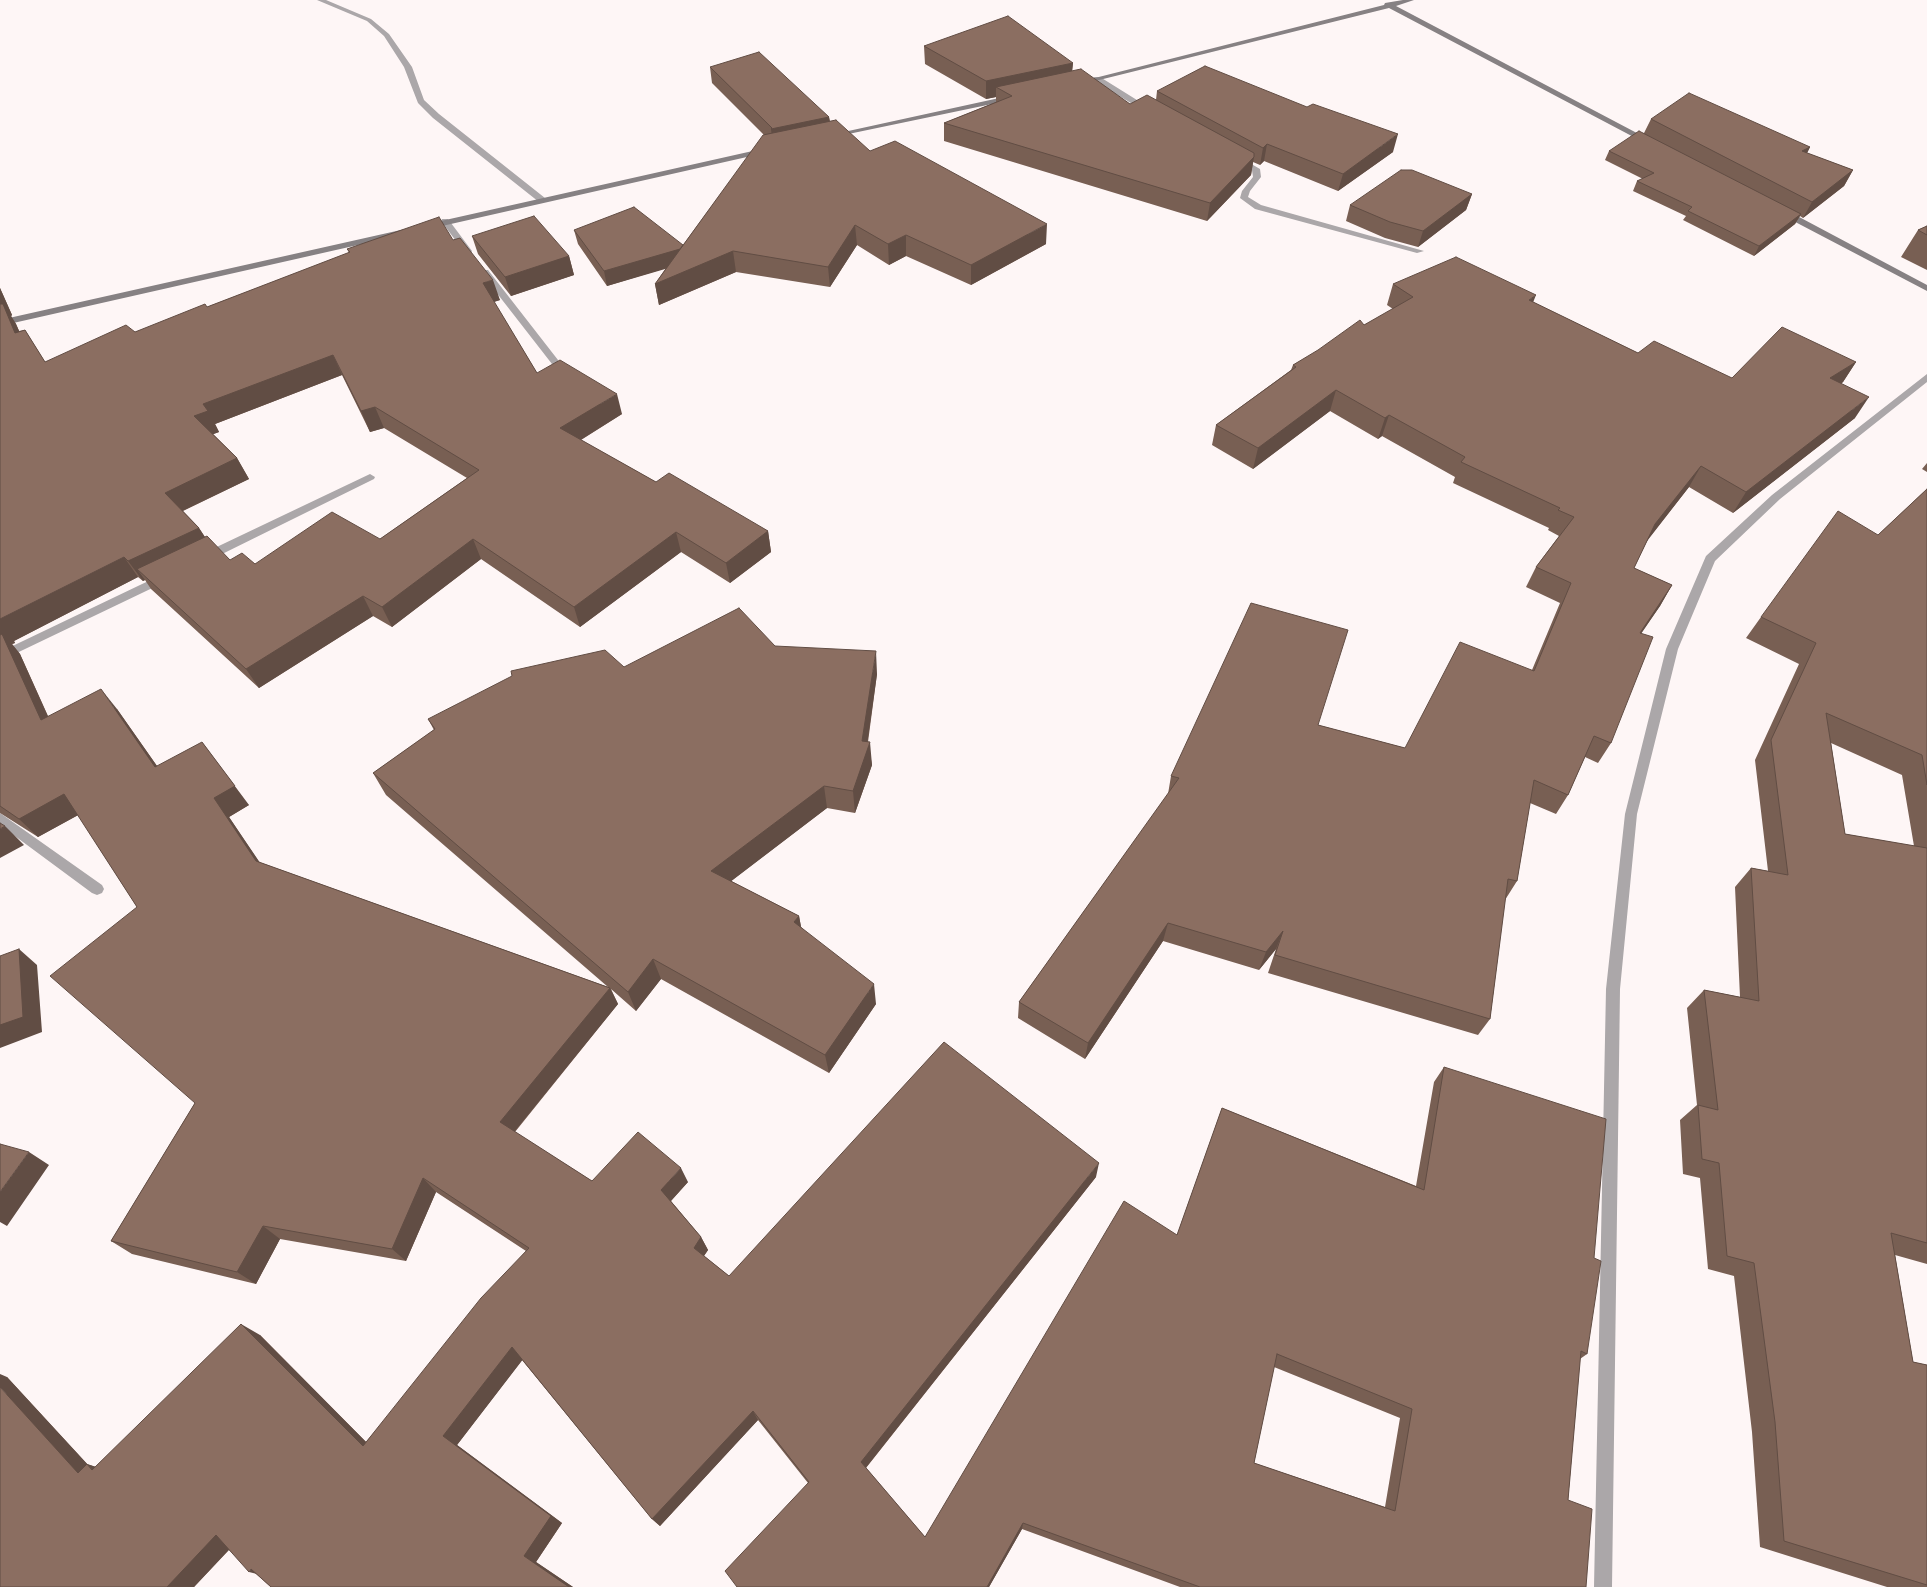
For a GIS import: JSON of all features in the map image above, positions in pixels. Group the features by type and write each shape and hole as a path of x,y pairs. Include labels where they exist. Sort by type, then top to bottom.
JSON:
{"street":[{"path":"320,0 369,20 387,35 408,67 421,100 426,106 542,200"},
{"path":"1380,0 1654,144"},
{"path":"1068,86 1411,0"},
{"path":"1097,80 1155,114"},
{"path":"829,136 1021,96"},
{"path":"0,323 445,221 772,149"},
{"path":"1226,154 1256,169 1257,177 1246,191 1244,198 1252,204 1420,251"},
{"path":"1777,209 1927,288"},
{"path":"445,221 476,260"},
{"path":"482,268 554,362"},
{"path":"1603,1587 1613,989 1631,814 1672,649 1710,559 1776,497 1927,377"},
{"path":"194,563 370,477"},
{"path":"0,657 176,571"},
{"path":"0,818 97,889"}],"building":[{"path":"1008,16 1073,63 986,81 924,46"},
{"path":"759,52 829,117 771,129 710,67"},
{"path":"1205,66 1307,107 1313,104 1398,134 1343,174 1267,144 1263,148 1157,91"},
{"path":"1081,69 1130,104 1147,95 1254,153 1254,157 1210,203 944,123 1012,96 996,87"},
{"path":"1689,93 1810,147 1802,151 1853,170 1812,202 1651,119"},
{"path":"836,120 870,151 895,141 1047,224 971,265 906,235 888,244 855,225 828,267 733,251 655,284 763,135"},
{"path":"1639,131 1801,214 1759,246 1688,211 1692,207 1637,181 1654,173 1609,151"},
{"path":"1401,170 1412,170 1472,194 1423,231 1390,222 1350,205"},
{"path":"634,207 683,245 680,249 604,271 574,230"},
{"path":"534,216 569,256 505,277 472,236"},
{"path":"439,217 453,240 460,238 493,280 483,283 537,373 560,360 617,394 560,428 656,482 669,473 768,531 726,563 676,532 574,607 473,539 382,607 363,596 246,669 137,569 207,536 230,560 242,553 255,564 332,512 380,539 479,470 375,407 361,411 333,355 203,404 208,411 194,416 237,458 165,493 199,528 128,561 124,557 0,619 0,304 3,304 15,333 25,330 45,362 126,325 135,332 205,304 207,307 350,252 347,249"},
{"path":"1927,226 1927,235 1918,230"},
{"path":"1456,257 1536,295 1529,300 1638,353 1654,341 1732,378 1782,327 1856,362 1830,378 1869,397 1746,492 1701,466 1655,524 1634,568 1672,585 1640,633 1653,637 1611,743 1594,736 1568,795 1534,780 1517,881 1508,879 1490,1019 1275,955 1283,931 1266,952 1168,923 1088,1043 1019,1002 1179,778 1171,776 1251,603 1348,630 1318,725 1405,748 1460,642 1534,671 1571,583 1536,567 1574,517 1558,510 1560,508 1461,462 1465,457 1389,415 1385,418 1336,390 1258,448 1216,425 1296,367 1293,365 1360,320 1364,325 1413,297 1393,284"},
{"path":"1927,489 1927,785 1922,755 1826,713 1845,834 1927,848 1927,1243 1891,1233 1913,1362 1927,1365 1927,1585 1784,1541 1775,1422 1754,1263 1727,1256 1719,1163 1702,1159 1698,1105 1718,1110 1704,990 1759,1001 1751,868 1788,875 1771,740 1816,643 1761,617 1838,511 1878,535"},
{"path":"739,608 775,646 876,651 862,741 870,742 853,791 824,786 711,871 799,916 794,922 874,984 825,1055 653,959 628,992 373,773 435,729 428,719 512,676 511,671 605,650 624,667"},
{"path":"2,634 41,720 101,689 155,767 202,742 235,786 214,798 256,861 610,988 500,1122 592,1181 638,1132 681,1168 661,1190 701,1237 694,1248 729,1276 944,1042 1099,1163 861,1462 925,1537 1124,1201 1177,1235 1222,1108 1424,1190 1444,1067 1606,1119 1594,1258 1601,1261 1587,1354 1581,1351 1568,1500 1592,1509 1586,1587 1200,1587 1023,1523 987,1587 737,1587 725,1571 809,1482 753,1411 652,1519 512,1347 443,1436 551,1516 524,1556 569,1587 271,1587 251,1569 249,1572 216,1535 167,1587 0,1587 0,1387 78,1473 87,1464 92,1470 241,1324 363,1446 481,1298 529,1248 423,1178 392,1249 263,1226 237,1272 111,1241 195,1103 50,976 137,907 64,794 19,819 0,806 0,635","holes":["1277,1354 1412,1409 1395,1511 1254,1463"]},
{"path":"19,949 23,1017 0,1025 0,956"},
{"path":"0,1144 29,1152 0,1192"}]}
